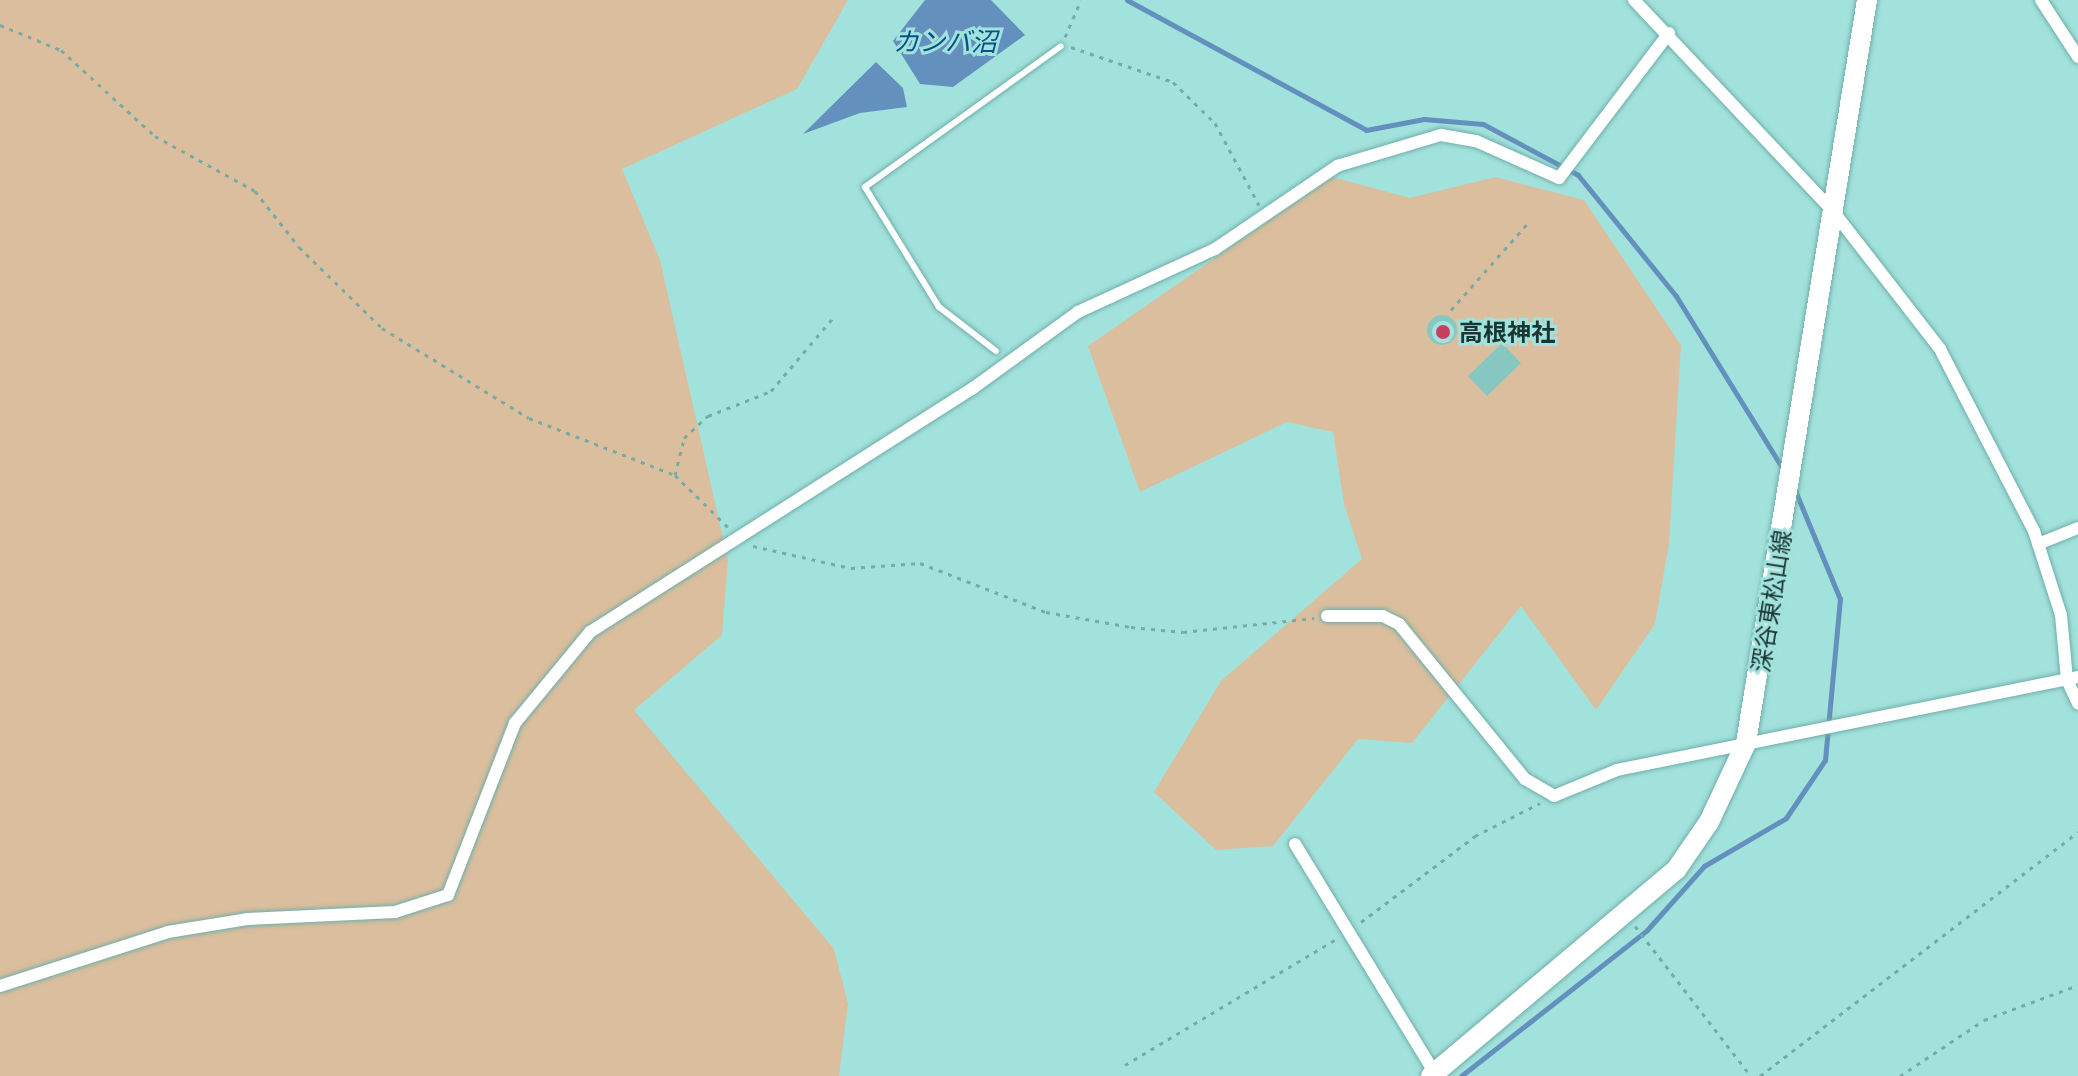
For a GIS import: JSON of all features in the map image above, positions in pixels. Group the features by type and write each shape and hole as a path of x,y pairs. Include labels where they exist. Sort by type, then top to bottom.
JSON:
{"main road":[{"name":"深谷東松山線","path":"1433,1075 1627,917 1676,870 1709,822 1746,743 1867,0"}],"street":[{"path":"1634,0 1669,33 1833,211 1940,349 2038,544 2061,615 2078,704"},
{"path":"2041,0 2078,57"},
{"path":"0,986 168,932 247,919 395,912 448,895 515,723 590,632 736,533 973,388 1078,312 1215,249 1337,166 1441,135 1476,141 1559,178 1669,33"},
{"path":"2038,544 2078,528"},
{"path":"1327,616 1383,616 1399,624 1525,779 1554,796 1617,770 2073,679"},
{"path":"1295,844 1433,1075"}],"lane":[{"path":"996,351 939,307 865,187 1061,46"}],"path":[{"path":"1081,0 1061,46 1099,51 1173,82 1215,123 1264,213"},
{"path":"0,25 61,50 155,136 255,191 299,247 382,328 455,378 529,418 675,475 736,533 772,554 851,568 920,563 1046,612 1131,627 1183,632 1327,616"},
{"path":"1451,310 1527,224"},
{"path":"675,475 684,438 708,416 771,391 833,318"},
{"path":"1760,1076 2078,832"},
{"path":"1627,917 1751,1076"},
{"path":"1900,1076 1984,1020 2078,985"}],"shaded area":[{"path":"0,0 848,0 797,89 622,169 660,260 728,560 722,635 634,710 834,949 848,1004 839,1076 0,1076"},
{"path":"1332,177 1410,198 1495,177 1584,200 1681,345 1669,543 1655,624 1596,710 1521,606 1412,743 1358,739 1273,846 1216,850 1154,792 1221,681 1362,559 1344,504 1333,432 1287,422 1140,492 1088,346"}],"water":[{"name":"カンバ沼","path":"925,0 991,0 1025,35 953,87 920,84 893,41"},
{"path":"876,62 903,88 907,107 860,113 803,134"}],"building":[{"name":"高根神社","path":"1442,315 1452,320 1457,330 1452,340 1442,345 1432,340 1427,330 1432,320"},
{"path":"1502,343 1521,363 1487,396 1468,376"}],"waterway":[{"path":"1127,0 1366,130 1424,119 1483,124 1578,175 1676,296 1783,469"},
{"path":"1461,1076 1647,930 1704,866 1786,818 1825,760 1840,599 1794,488"}],"place":[{"name":"高根神社","path":"1443,332"}]}
